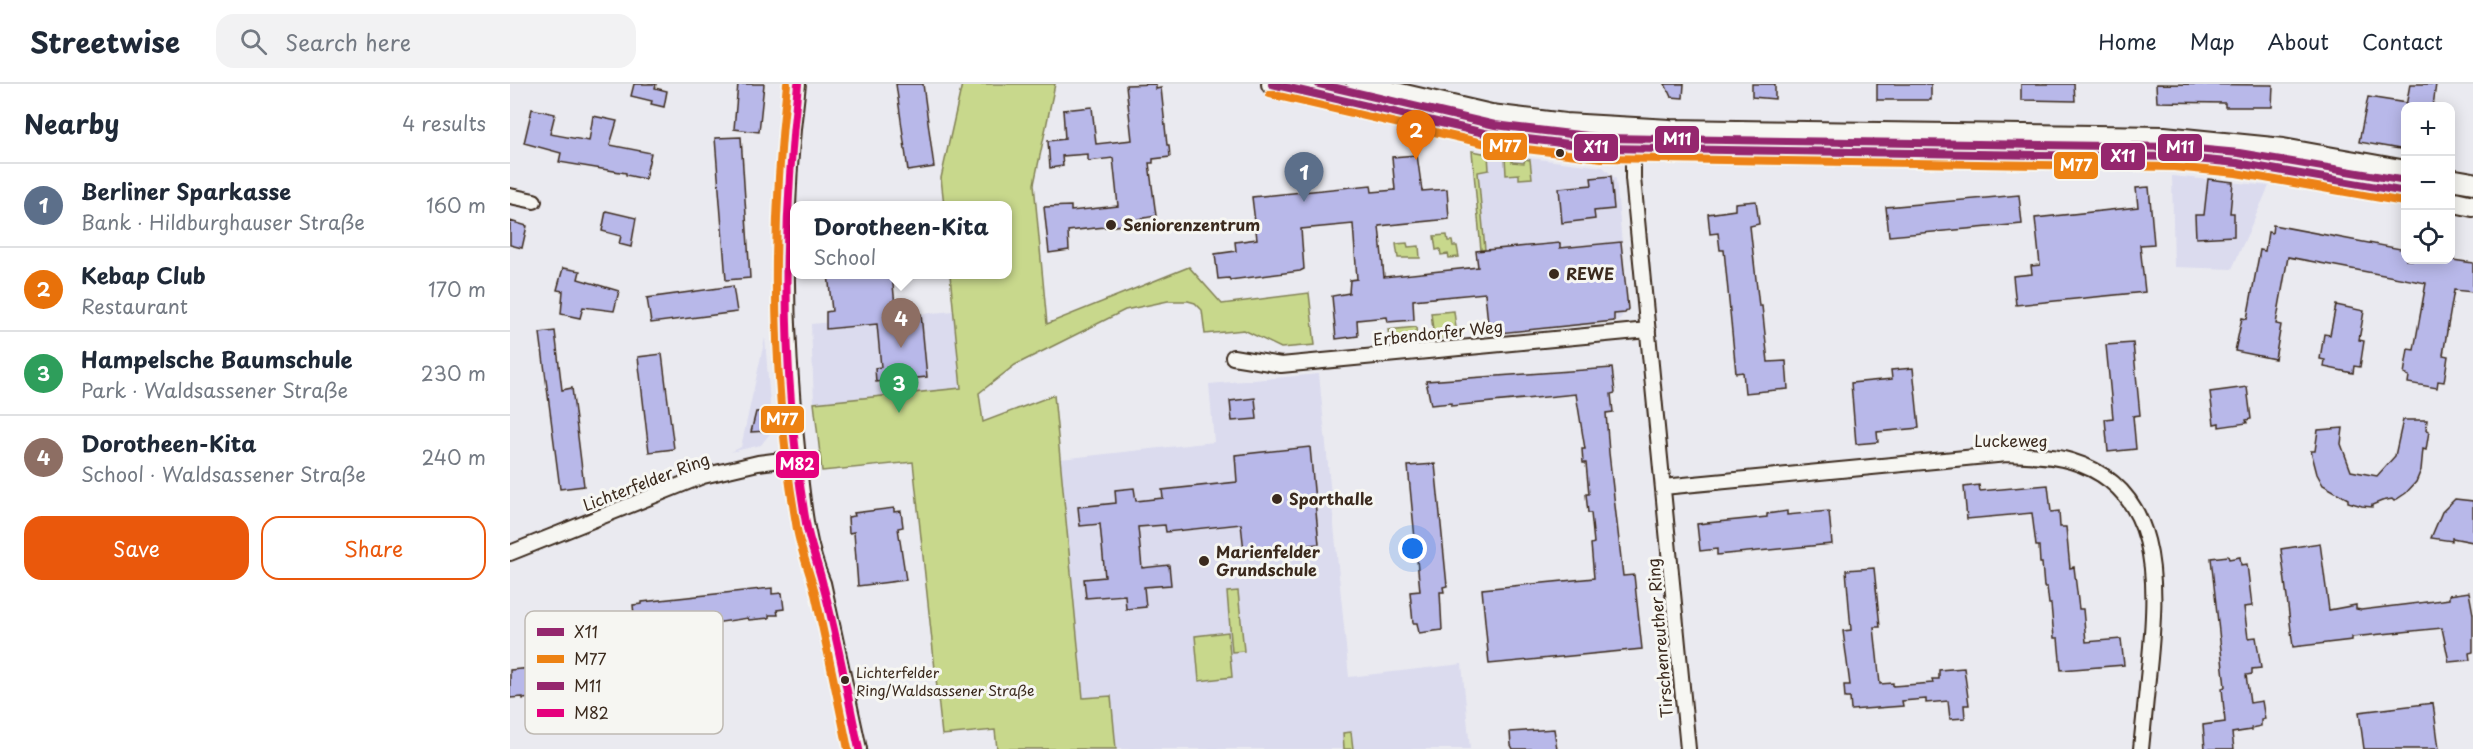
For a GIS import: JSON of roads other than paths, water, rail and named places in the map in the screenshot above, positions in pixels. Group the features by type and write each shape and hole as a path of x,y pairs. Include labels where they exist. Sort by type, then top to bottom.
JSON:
{"main road":[{"path":"1272,84 1493,135 1557,143 1632,149 2175,157 2237,163 2401,191"},
{"path":"1357,84 1491,115 1633,129 2164,137 2283,149 2401,170"},
{"path":"2455,180 2473,183"},
{"path":"2455,202 2473,206"}],"street":[{"path":"798,84 791,144 787,226 788,327 798,458 812,558 823,583 860,749"},
{"name":"Tirschenreuther Ring","path":"1633,129 1632,149 1648,330 1688,749"},
{"path":"510,196 534,201"},
{"name":"Erbendorfer Weg","path":"1233,357 1281,365 1648,330"},
{"name":"Luckeweg","path":"1663,488 2007,454 2046,456 2092,470 2114,486 2133,506 2144,527 2151,552 2154,611 2141,749"},
{"name":"Lichterfelder Ring","path":"510,553 703,476 758,463 798,458"}],"place":[{"name":"Kebap Club","path":"1416,160"},
{"name":"Berliner Sparkasse","path":"1304,202"},
{"name":"Seniorenzentrum","path":"1111,225"},
{"name":"REWE","path":"1554,274"},
{"name":"Dorotheen-Kita","path":"901,348"},
{"name":"Hampelsche Baumschule","path":"899,413"},
{"name":"Sporthalle","path":"1277,499"},
{"name":"Marienfelder Grundschule","path":"1204,561"},
{"name":"Lichterfelder Ring/Waldsassener Straße","path":"845,680"}]}
